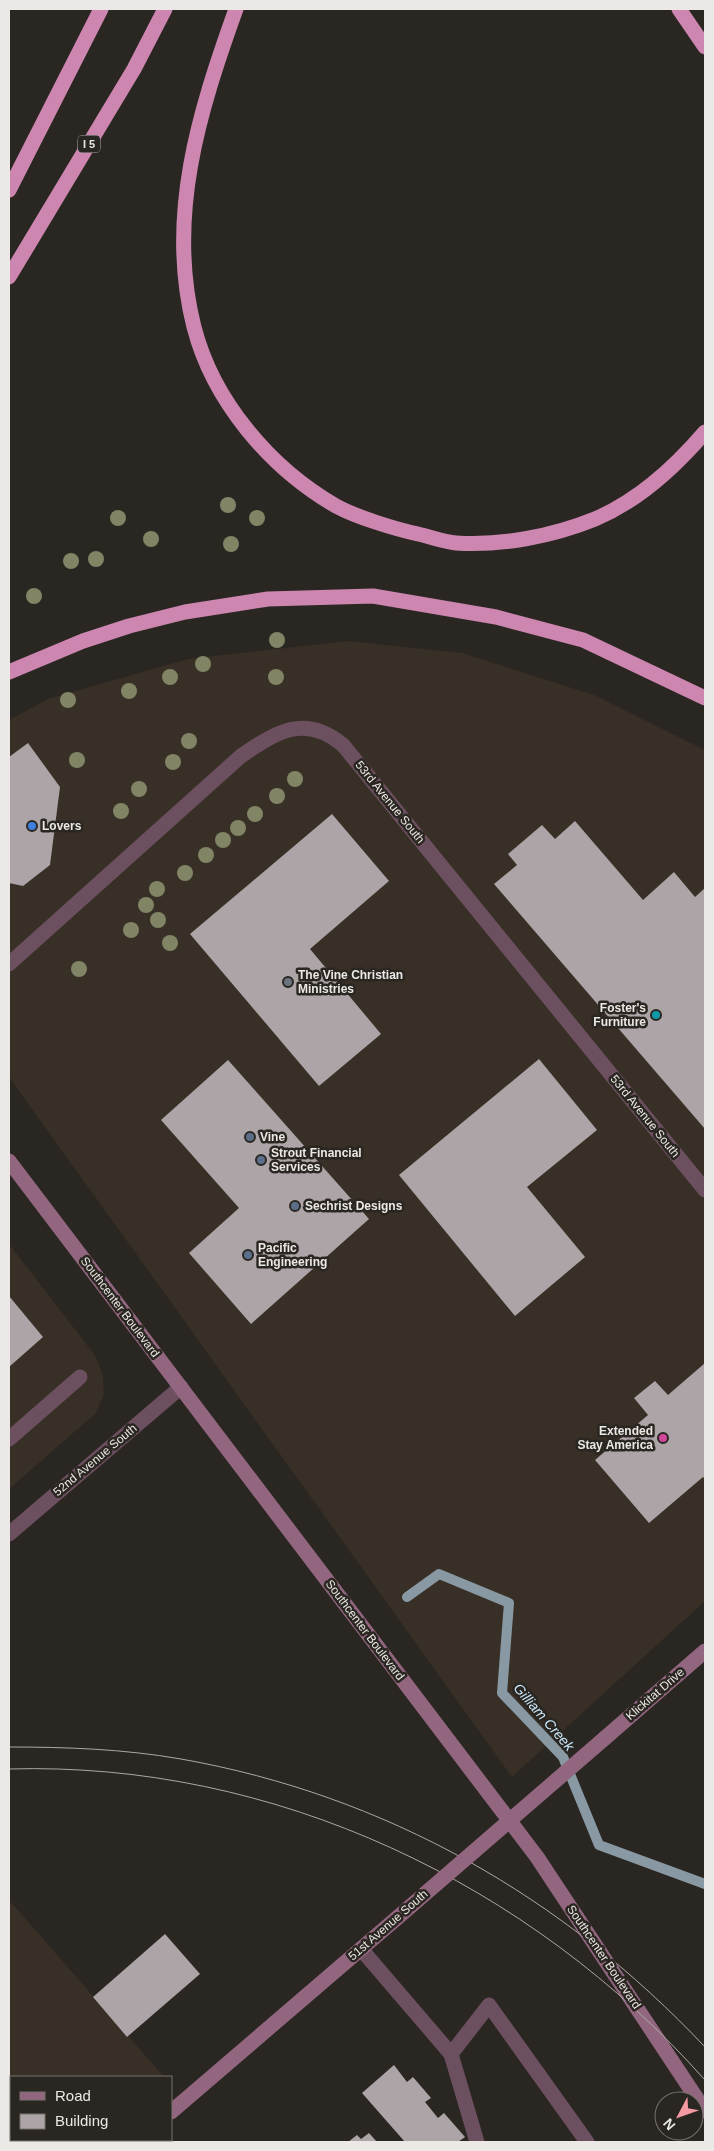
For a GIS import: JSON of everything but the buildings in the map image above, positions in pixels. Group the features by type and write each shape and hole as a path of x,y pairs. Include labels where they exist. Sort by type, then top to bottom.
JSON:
{"highway":[{"path":"9,190 101,9"},
{"name":"I 5","path":"9,278 134,69 165,9"},
{"path":"236,9 213,73 190,158 184,215 185,276 194,327 206,363 231,409 276,463 337,506 397,530 456,543 512,541 565,529 596,518 639,494 684,457 705,432"},
{"path":"679,9 705,47"},
{"path":"9,672 83,641 129,626 185,612 268,599 373,596 496,617 583,640 705,698"}],"street":[{"name":"53rd Avenue South","path":"9,964 241,756 269,737 295,727 323,731 343,744 705,1190"},
{"name":"Southcenter Boulevard","path":"9,1161 537,1857 705,2111"},
{"path":"9,1439 80,1377"},
{"name":"52nd Avenue South","path":"9,1534 181,1387"},
{"name":"Klickitat Drive","path":"605,1738 705,1651"},
{"name":"51st Avenue South","path":"172,2111 605,1738"},
{"path":"361,1949 451,2054 477,2142"},
{"path":"451,2054 489,2005 587,2142"}],"shaded area":[{"path":"348,641 462,653 594,695 705,750 705,1601 512,1777 9,1077 9,720 48,699 188,659"},
{"path":"9,1244 94,1354 103,1375 104,1394 96,1413 9,1489"},
{"path":"9,1900 163,2076 10,2076 10,2141 92,2141 9,2142"}],"waterway":[{"name":"Gilliam Creek","path":"407,1597 439,1574 509,1603 502,1693 563,1757 599,1845 705,1884"}],"tram line":[{"path":"9,1747 95,1749 181,1759 256,1776 329,1798 399,1826 467,1860 531,1899 592,1944 650,1993 705,2047"},
{"path":"9,1769 108,1772 205,1787 300,1812 391,1848 478,1893 560,1947 636,2010 705,2080"}],"place":[{"name":"Lovers","path":"32,826"},
{"name":"The Vine Christian Ministries","path":"288,982"},
{"name":"Foster's Furniture","path":"656,1015"},
{"name":"Vine","path":"250,1137"},
{"name":"Strout Financial Services","path":"261,1160"},
{"name":"Sechrist Designs","path":"295,1206"},
{"name":"Pacific Engineering","path":"248,1255"},
{"name":"Extended Stay America","path":"663,1438"}]}
